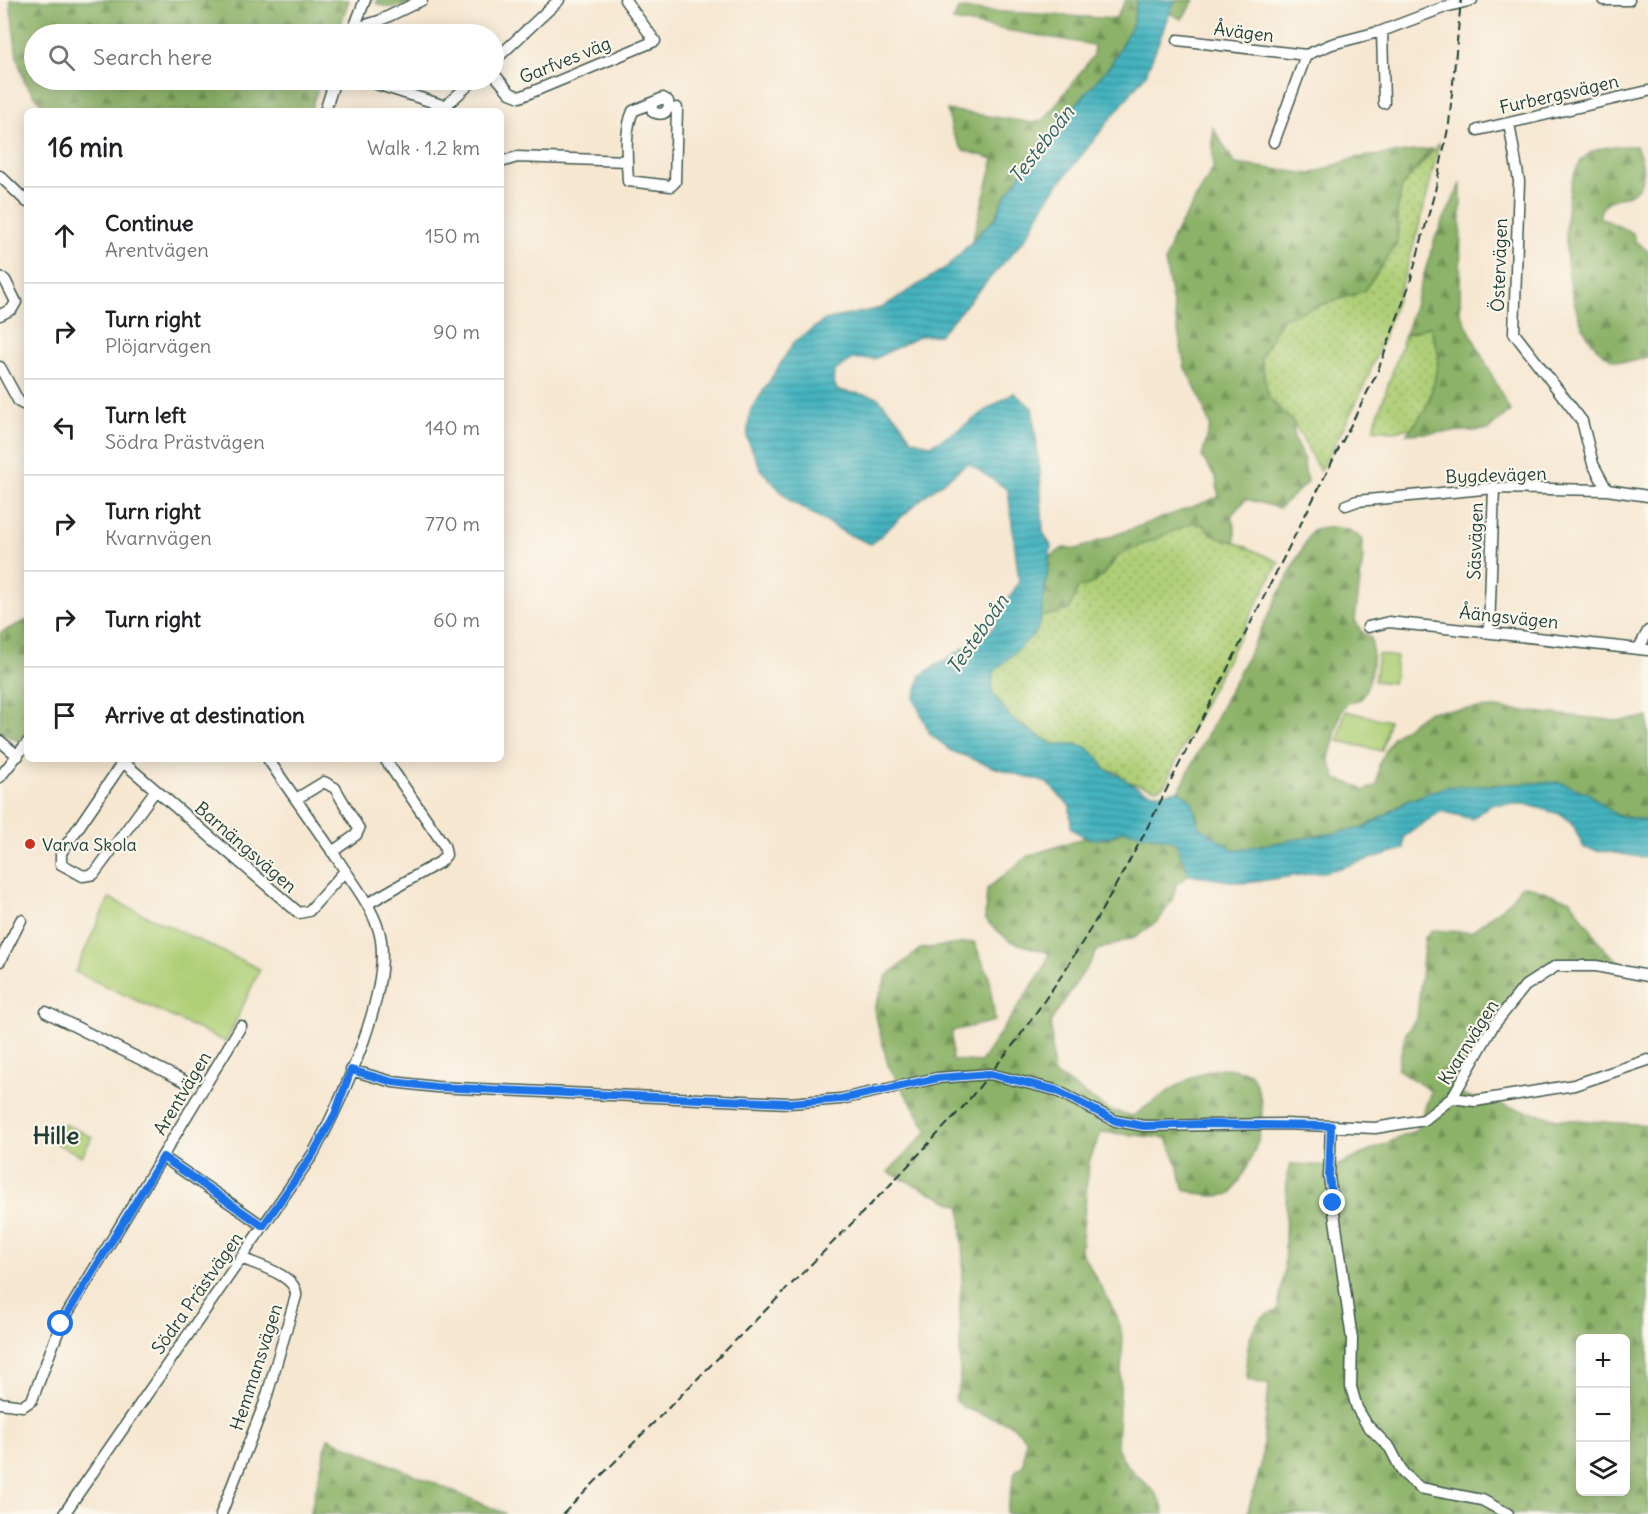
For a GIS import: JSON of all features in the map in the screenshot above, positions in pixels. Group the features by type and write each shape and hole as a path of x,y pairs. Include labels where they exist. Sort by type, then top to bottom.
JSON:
{"street":[{"path":"355,24 365,0"},
{"path":"372,24 422,0"},
{"path":"504,52 559,0"},
{"name":"Garfves väg","path":"504,86 510,93 520,96 657,45 625,0"},
{"path":"1274,142 1306,56 1332,44 1382,31 1444,3 1472,0"},
{"path":"1603,0 1629,0"},
{"path":"1382,31 1384,103"},
{"name":"Åvägen","path":"1178,40 1306,56"},
{"path":"326,108 332,90"},
{"path":"391,90 440,108"},
{"path":"444,108 463,90"},
{"name":"Furbergsvägen","path":"1478,130 1648,91"},
{"path":"651,104 633,111 630,120 628,181 671,186 675,182 677,108"},
{"name":"Östervägen","path":"1509,123 1519,181 1514,333 1582,421 1593,464 1607,490"},
{"path":"504,161 517,157 627,161"},
{"path":"0,176 24,199"},
{"path":"0,278 5,280 16,303 12,309 0,315"},
{"path":"0,368 19,402 24,404"},
{"name":"Bygdevägen","path":"1346,505 1357,501 1494,488 1607,490 1648,496"},
{"name":"Säsvägen","path":"1489,631 1494,488"},
{"name":"Åängsvägen","path":"1368,627 1389,622 1643,649"},
{"path":"1643,649 1648,631"},
{"path":"0,741 18,756"},
{"path":"0,777 24,747"},
{"path":"123,762 61,853 60,862 80,875 93,874 155,791"},
{"name":"Barnängsvägen","path":"126,762 155,791 298,913 309,911 345,871"},
{"name":"Södra Prästvägen","path":"64,1514 313,1154 335,1114 375,1001 382,963 378,930 367,904 270,762"},
{"path":"367,904 440,862 446,855 444,845 387,762"},
{"path":"296,799 324,782 335,788 359,829 356,835 332,852"},
{"path":"0,961 21,920"},
{"name":"Kvarnvägen","path":"351,1070 393,1082 436,1087 789,1103 841,1099 938,1078 990,1074 1055,1090 1116,1121 1144,1126 1203,1124 1376,1128 1424,1120 1452,1098 1499,1018 1525,986 1556,966 1596,966 1648,976"},
{"path":"46,1012 186,1082"},
{"name":"Arentvägen","path":"0,1403 23,1406 32,1400 61,1324 241,1026"},
{"path":"1452,1098 1475,1101 1574,1085 1648,1060"},
{"path":"1331,1126 1329,1177 1352,1339 1351,1387 1357,1408 1367,1425 1390,1448 1402,1473 1420,1488 1482,1500 1508,1514"},
{"path":"163,1157 263,1226"},
{"name":"Hemmansvägen","path":"221,1514 265,1402 296,1296 295,1287 288,1280 241,1258"}],"green space":[{"path":"10,0 349,0 341,24 24,24 24,80 17,57"},
{"path":"377,0 415,0 400,6 387,7 376,3"},
{"path":"1126,0 1137,0 1133,23 1111,64 1046,140 1003,199 996,217 972,241 994,159 963,150 953,134 947,110 1034,123 1045,119 1093,56 1094,45 953,21 958,9 1115,19"},
{"path":"1175,0 1194,0 1182,19 1169,13"},
{"path":"30,90 317,90 311,108 45,108"},
{"path":"1213,128 1235,164 1311,174 1355,158 1432,149 1402,186 1397,212 1397,244 1364,291 1282,318 1261,358 1268,397 1294,423 1294,439 1303,458 1307,483 1279,508 1246,499 1231,516 1235,528 1235,542 1216,537 1203,525 1194,522 1119,555 1096,582 1078,588 1069,610 1041,617 1050,557 1063,548 1077,549 1219,497 1216,478 1202,457 1210,426 1200,397 1185,368 1165,262 1172,239 1213,169"},
{"path":"1439,144 1418,230 1392,314 1360,395 1320,472 1294,423 1268,397 1260,358 1282,318 1364,291 1399,231 1397,212 1402,186"},
{"path":"1636,146 1643,168 1639,186 1630,194 1605,204 1599,217 1633,233 1635,241 1648,251 1648,356 1619,361 1596,347 1580,318 1570,282 1566,242 1568,204 1575,173 1587,155 1604,148"},
{"path":"1461,183 1460,312 1510,411 1488,430 1407,434 1426,409 1439,355 1430,326 1405,335 1436,236"},
{"path":"1430,325 1439,355 1426,409 1412,428 1393,431 1373,429 1405,335"},
{"path":"1193,522 1202,525 1216,537 1231,540 1279,562 1209,694 1165,784 1157,789 1126,781 1117,772 1105,769 1098,757 1077,744 1053,744 1011,718 992,693 991,677 1002,661 1031,636 1041,617 1068,610 1078,588 1103,576 1119,555"},
{"path":"1333,527 1349,530 1362,539 1363,558 1355,620 1361,631 1371,638 1373,654 1370,678 1361,699 1347,703 1341,711 1329,759 1336,779 1360,787 1363,791 1377,785 1379,764 1393,737 1429,711 1495,708 1620,721 1648,717 1648,821 1616,815 1588,793 1407,801 1365,828 1234,850 1199,827 1192,802 1179,790 1312,530"},
{"path":"24,621 24,734 19,741 0,733 0,633"},
{"path":"1378,654 1397,657 1393,683 1374,681"},
{"path":"1345,711 1389,721 1382,751 1338,741"},
{"path":"1124,830 1175,841 1189,875 1176,884 1173,898 1160,919 1137,936 1098,950 1051,1021 1053,1073 1109,1110 1133,1116 1186,1080 1210,1071 1225,1068 1236,1069 1250,1073 1258,1088 1262,1119 1248,1166 1231,1194 1212,1196 1183,1188 1179,1168 1167,1138 1101,1132 1089,1162 1081,1251 1117,1316 1123,1338 1117,1446 1128,1466 1156,1494 1164,1514 1006,1514 1015,1472 1023,1465 1026,1439 1011,1424 964,1408 955,1400 960,1383 960,1302 963,1266 961,1207 888,1172 928,1131 888,1065 874,1009 887,976 920,949 974,942 989,976 995,1021 952,1031 952,1060 981,1062 1044,968 1049,953 1010,941 985,920 987,889 1028,856 1083,838 1107,839"},
{"path":"1521,886 1533,887 1570,899 1604,949 1626,967 1562,962 1543,967 1518,989 1506,1005 1453,1093 1558,1119 1648,1125 1648,1514 1247,1514 1261,1466 1269,1385 1248,1380 1246,1365 1252,1332 1256,1325 1264,1316 1278,1310 1284,1275 1287,1175 1290,1164 1336,1166 1417,1130 1431,1091 1397,1069 1406,1033 1417,1018 1425,937 1432,930 1471,932 1510,901"},
{"path":"109,898 260,969 226,1042 75,972"},
{"path":"64,1124 92,1137 82,1156 55,1143"},
{"path":"328,1438 506,1514 310,1514"}],"water":[{"path":"1137,0 1175,0 1146,74 1050,195 1025,239 939,335 920,336 874,359 853,359 835,371 833,379 837,390 877,397 898,419 911,439 930,445 952,434 1014,393 1032,408 1040,472 1043,532 1051,546 1037,631 993,673 992,693 1011,718 1053,744 1077,744 1086,747 1098,757 1105,769 1148,792 1161,793 1179,790 1192,801 1199,827 1234,850 1364,828 1407,801 1444,787 1559,782 1588,793 1616,815 1648,821 1648,858 1584,848 1574,827 1563,815 1525,804 1491,804 1472,819 1441,811 1404,837 1404,849 1329,871 1245,883 1189,875 1175,841 1124,830 1110,837 1091,839 1084,837 1071,828 1070,806 1047,783 993,767 952,751 930,734 914,699 921,675 991,631 1019,581 1008,490 968,463 925,496 871,544 845,533 789,500 761,470 747,438 750,412 794,342 825,320 881,308 947,267 996,217 1003,199 1046,140 1111,64 1133,23"}],"railway":[{"path":"563,1514 889,1186 963,1107 1017,1040 1062,975 1099,915 1141,840 1377,373 1409,286 1435,191 1449,124 1461,0"}],"place":[{"name":"Varva Skola","path":"30,844"}],"district":[{"name":"Hille","path":"56,1135"}],"route":[{"path":"61,1324 163,1157 263,1226 313,1154 335,1114 351,1070 393,1082 472,1090 789,1103 841,1099 897,1089 938,1078 990,1074 1055,1090 1116,1121 1144,1126 1203,1124 1331,1126 1329,1177 1333,1203"}],"water label":[{"name":"Testeboån","path":"1041,144"},
{"name":"Testeboån","path":"977,634"}]}
